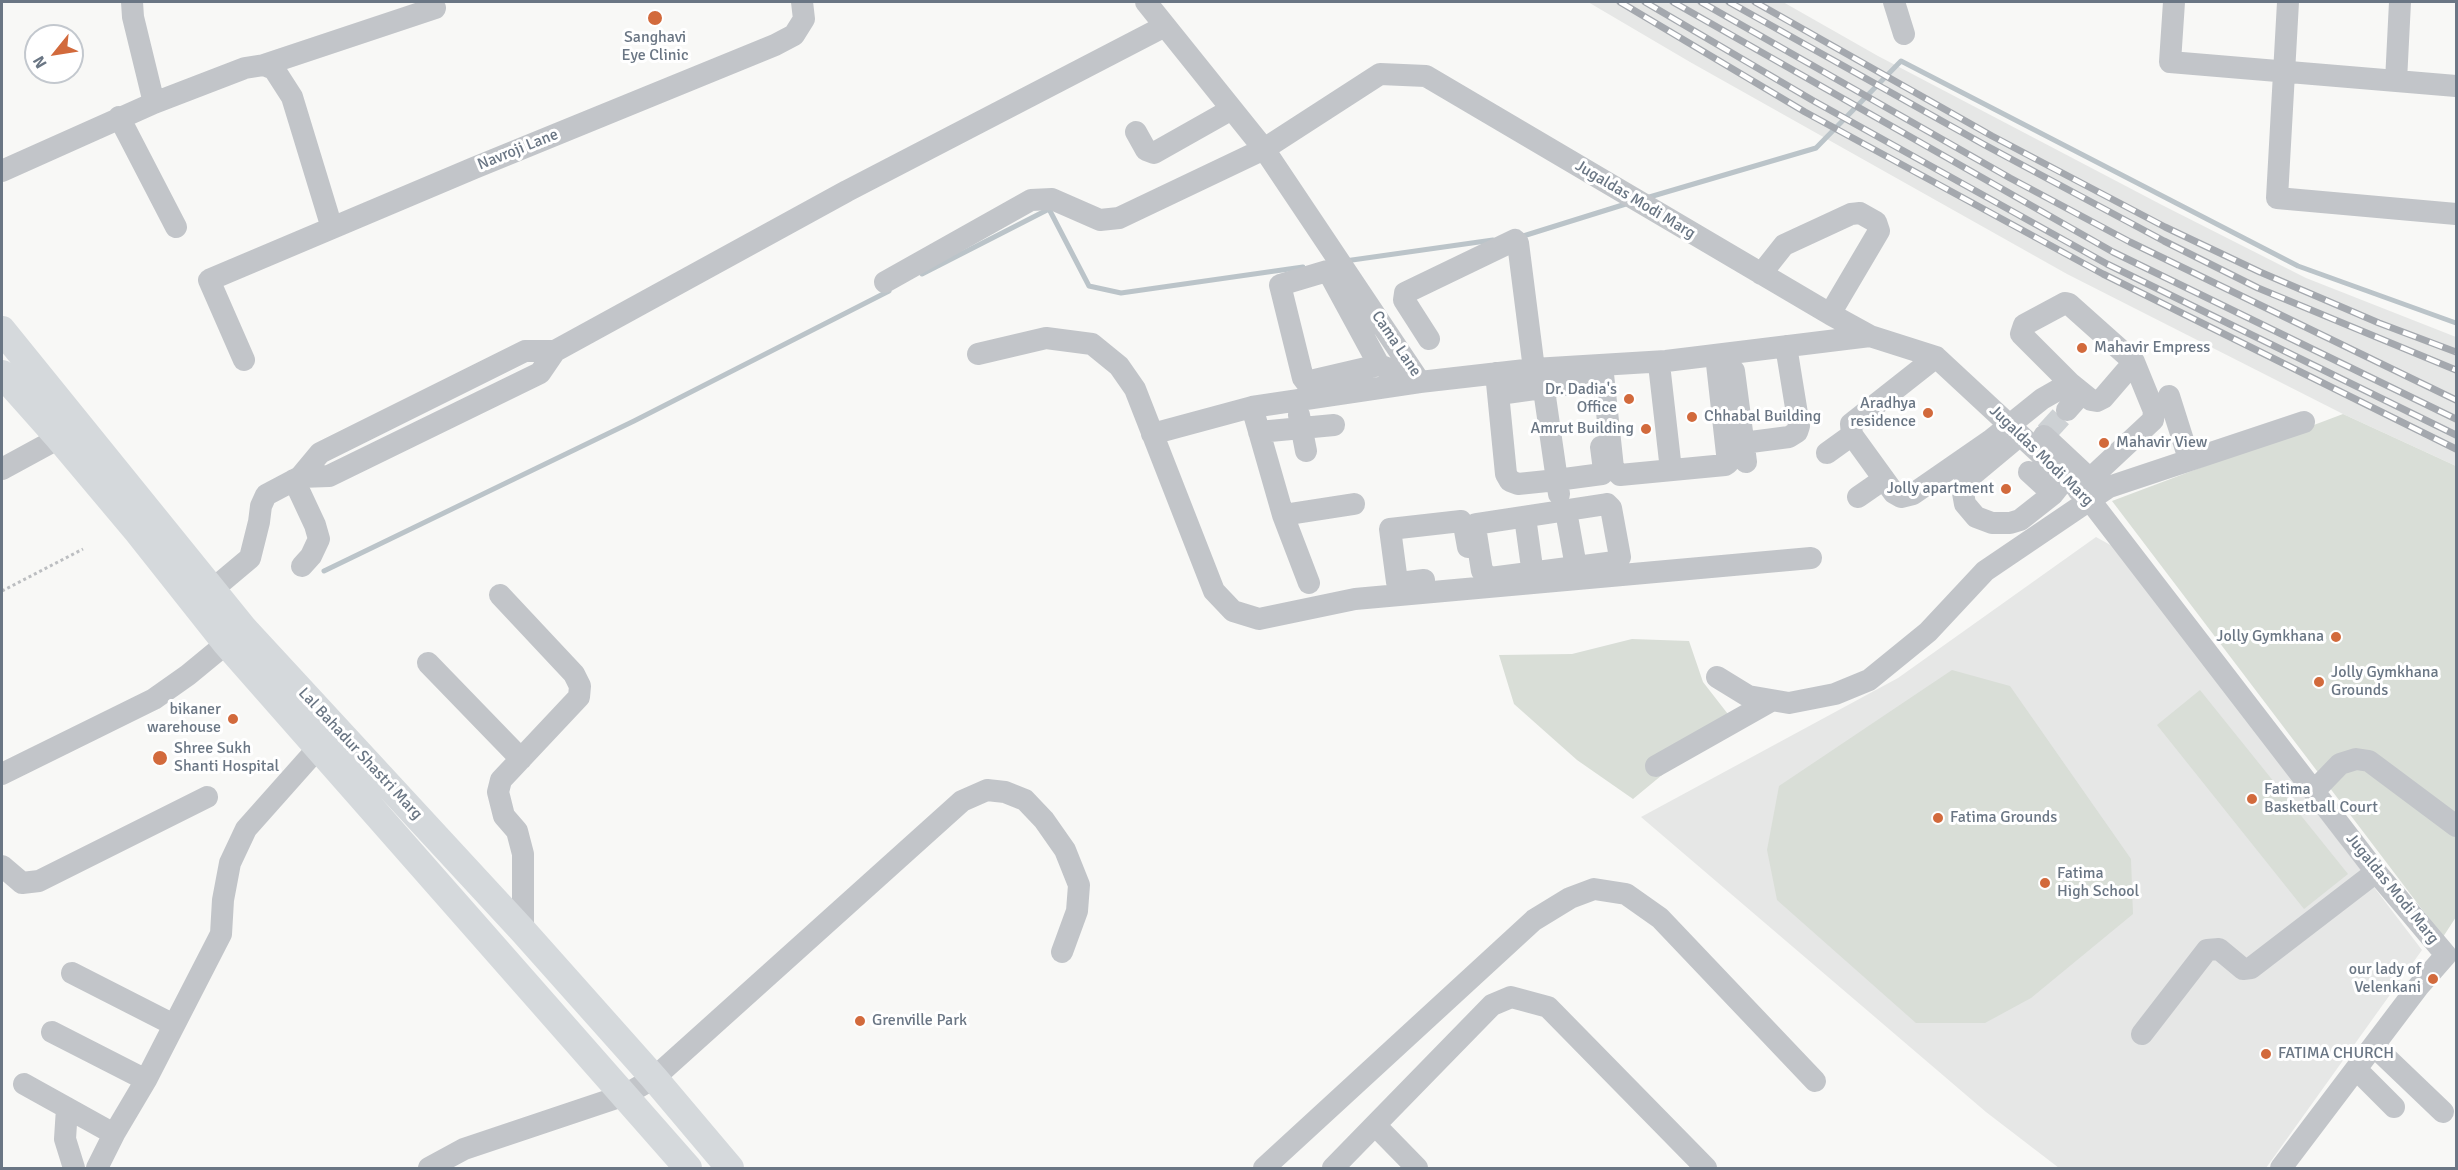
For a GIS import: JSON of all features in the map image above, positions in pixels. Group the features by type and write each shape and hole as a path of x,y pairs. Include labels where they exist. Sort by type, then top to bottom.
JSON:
{"main road":[{"name":"Lal Bahadur Shastri Marg","path":"2,330 318,748 688,1168"},
{"name":"Lal Bahadur Shastri Marg","path":"2,375 59,438 138,532 204,597"},
{"name":"Lal Bahadur Shastri Marg","path":"235,636 523,931 654,1078 722,1166"}],"street":[{"path":"132,2 133,17 154,103"},
{"name":"Cama Lane","path":"1148,2 1264,149 1420,382 1498,384 1540,375 1660,365 1724,354 1870,336"},
{"path":"1894,2 1904,34"},
{"path":"2174,2 2170,62 2457,86"},
{"path":"2288,2 2277,198 2457,214"},
{"path":"2397,81 2400,2"},
{"name":"Navroji Lane","path":"244,360 209,280 775,45 794,35 804,19 805,3"},
{"path":"2,171 119,117 236,71 264,65 435,9"},
{"path":"297,478 329,476 540,373 555,351 847,192 1165,26"},
{"path":"264,65 274,69 292,97 332,228"},
{"name":"Jugaldas Modi Marg","path":"885,282 1031,200 1052,199 1100,220 1119,218 1264,149 1380,74 1426,76 1830,314 1870,336 1936,357 2031,435 2314,790 2376,872 2453,952 2366,1056 2281,1168"},
{"path":"1136,132 1146,150 1154,153 1232,109"},
{"path":"119,117 176,227"},
{"path":"1761,274 1784,245 1851,214 1860,213 1876,222 1879,231 1830,314"},
{"path":"1387,333 1424,332 1404,300 1405,293 1515,240 1518,243 1557,480 1577,573"},
{"path":"1379,365 1327,271 1280,285 1304,380 1309,382 1379,365 1420,382"},
{"path":"1718,677 1748,696 1789,703 1835,694 1869,680 1928,632 1985,571 2153,420 2154,411 2134,362 2069,304 2059,304 2024,325 2021,334 2091,400 2097,401 2103,398 2134,362"},
{"path":"978,354 1046,338 1092,344 1119,366 1135,389 1214,591 1233,611 1259,619 1355,599 1473,580 1811,558"},
{"path":"1724,354 1745,453 1797,432 1799,426 1786,346"},
{"path":"204,597 250,558 261,506 266,495 297,478 320,453 525,351 555,351"},
{"path":"1595,370 1613,468 1616,473 1620,475 1725,465 1728,463 1724,354"},
{"path":"1936,357 1851,424 1852,435 1894,493 1901,497 1913,494 1991,440 2031,435"},
{"path":"1660,365 1671,470"},
{"path":"1498,384 1506,474 1510,481 1518,484 1597,476 1604,470 1595,370"},
{"path":"1152,434 1252,407 1420,382"},
{"path":"2075,488 2020,520 2010,523 1983,521 1976,517 1965,504 1963,492 1965,481 2031,435 2042,399 2076,388"},
{"path":"2067,410 2076,388"},
{"path":"2169,396 2189,459"},
{"path":"1296,399 1306,452"},
{"path":"1252,407 1283,515 1309,583"},
{"path":"406,410 416,434"},
{"path":"2029,471 2075,488 2109,487 2304,422"},
{"path":"1259,432 1334,425"},
{"path":"1827,453 1852,435"},
{"path":"2,469 59,438"},
{"path":"336,445 348,467"},
{"path":"297,478 319,539 302,566"},
{"path":"1858,497 1884,479"},
{"path":"1283,515 1354,504"},
{"path":"1534,577 1490,578 1485,575 1475,527 1481,521 1525,517 1607,504 1611,508 1620,557 1615,562 1577,573"},
{"path":"1525,517 1534,577"},
{"path":"500,595 574,674 580,686 579,697 575,703 501,780 498,792 504,816 517,831 523,854 523,931"},
{"path":"2,774 154,699 235,636"},
{"path":"428,663 521,759"},
{"path":"1656,766 1771,701"},
{"path":"97,1168 146,1080 221,934 223,900 230,863 246,829 318,748"},
{"path":"2314,790 2340,764 2355,759 2368,761 2456,826"},
{"path":"429,1168 464,1149 625,1095 654,1078 962,801 987,790 1005,792 1025,800 1044,820 1065,850 1079,885 1077,911 1062,952"},
{"path":"2,866 22,883 39,881 207,797"},
{"path":"2142,1035 2208,950 2219,949 2242,969 2251,968 2376,872"},
{"path":"1264,1168 1534,920 1570,898 1594,889 1626,894 1660,918 1815,1081"},
{"path":"72,973 174,1025"},
{"path":"1333,1168 1492,1005 1511,997 1548,1007 1706,1168"},
{"path":"52,1032 146,1080"},
{"path":"2366,1056 2387,1071 2373,1086 2394,1107"},
{"path":"2366,1056 2443,1113"},
{"path":"24,1084 114,1134"},
{"path":"67,1108 65,1139 74,1168"},
{"path":"1375,1125 1417,1168"}],"path":[{"path":"2,591 84,549"}],"shaded area":[{"path":"1588,2 1783,2 1878,56 2306,278 2456,337 2456,466 2343,414 2067,274 1690,62"},
{"name":"Jolly Gymkhana","path":"2343,414 2456,466 2456,917 2443,937 2112,501"},
{"name":"Fatima High School","path":"2096,537 2114,547 2422,950 2266,1168 2059,1168 1986,1112 1641,817 1898,678"},
{"path":"1632,639 1689,641 1703,682 1731,718 1633,799 1577,760 1514,704 1499,655 1572,654"},
{"name":"Fatima Grounds","path":"1952,670 2010,686 2131,859 2133,914 2031,998 1985,1023 1916,1023 1777,900 1767,850 1779,786"},
{"name":"Fatima Basketball Court","path":"2200,690 2348,874 2304,909 2157,725"}],"waterway":[{"path":"1646,198 1816,148 1901,61 2298,266 2456,323"},
{"path":"1520,237 1629,203"},
{"path":"922,274 1049,209 1089,286 1121,293 1303,267"},
{"path":"1345,261 1493,240"},
{"path":"324,571 634,421 889,291"}],"tunnel":[{"path":"2046,433 2067,410"}],"railway":[{"path":"1620,2 1805,112 2103,274 2456,449"},
{"path":"1645,2 1812,100 2107,264 2456,435"},
{"path":"1673,2 2113,252 2456,419"},
{"path":"1701,2 2010,178 2130,242 2456,400"},
{"path":"1729,2 1983,144 2164,241 2258,288 2456,370"},
{"path":"1755,2 1992,136 2165,227 2260,272 2379,323 2456,352"}],"place":[{"name":"Sanghavi Eye Clinic","path":"655,18"},
{"name":"Mahavir Empress","path":"2082,348"},
{"name":"Dr. Dadia's Office","path":"1629,399"},
{"name":"Aradhya residence","path":"1928,413"},
{"name":"Chhabal Building","path":"1692,417"},
{"name":"Amrut Building","path":"1646,429"},
{"name":"Mahavir View","path":"2104,443"},
{"name":"Jolly apartment","path":"2006,489"},
{"name":"Jolly Gymkhana","path":"2336,637"},
{"name":"Jolly Gymkhana Grounds","path":"2319,682"},
{"name":"bikaner warehouse","path":"233,719"},
{"name":"Shree Sukh Shanti Hospital","path":"160,758"},
{"name":"Fatima Basketball Court","path":"2252,799"},
{"name":"Fatima Grounds","path":"1938,818"},
{"name":"Fatima High School","path":"2045,883"},
{"name":"our lady of Velenkani","path":"2433,979"},
{"name":"Grenville Park","path":"860,1021"},
{"name":"FATIMA CHURCH","path":"2266,1054"}]}
